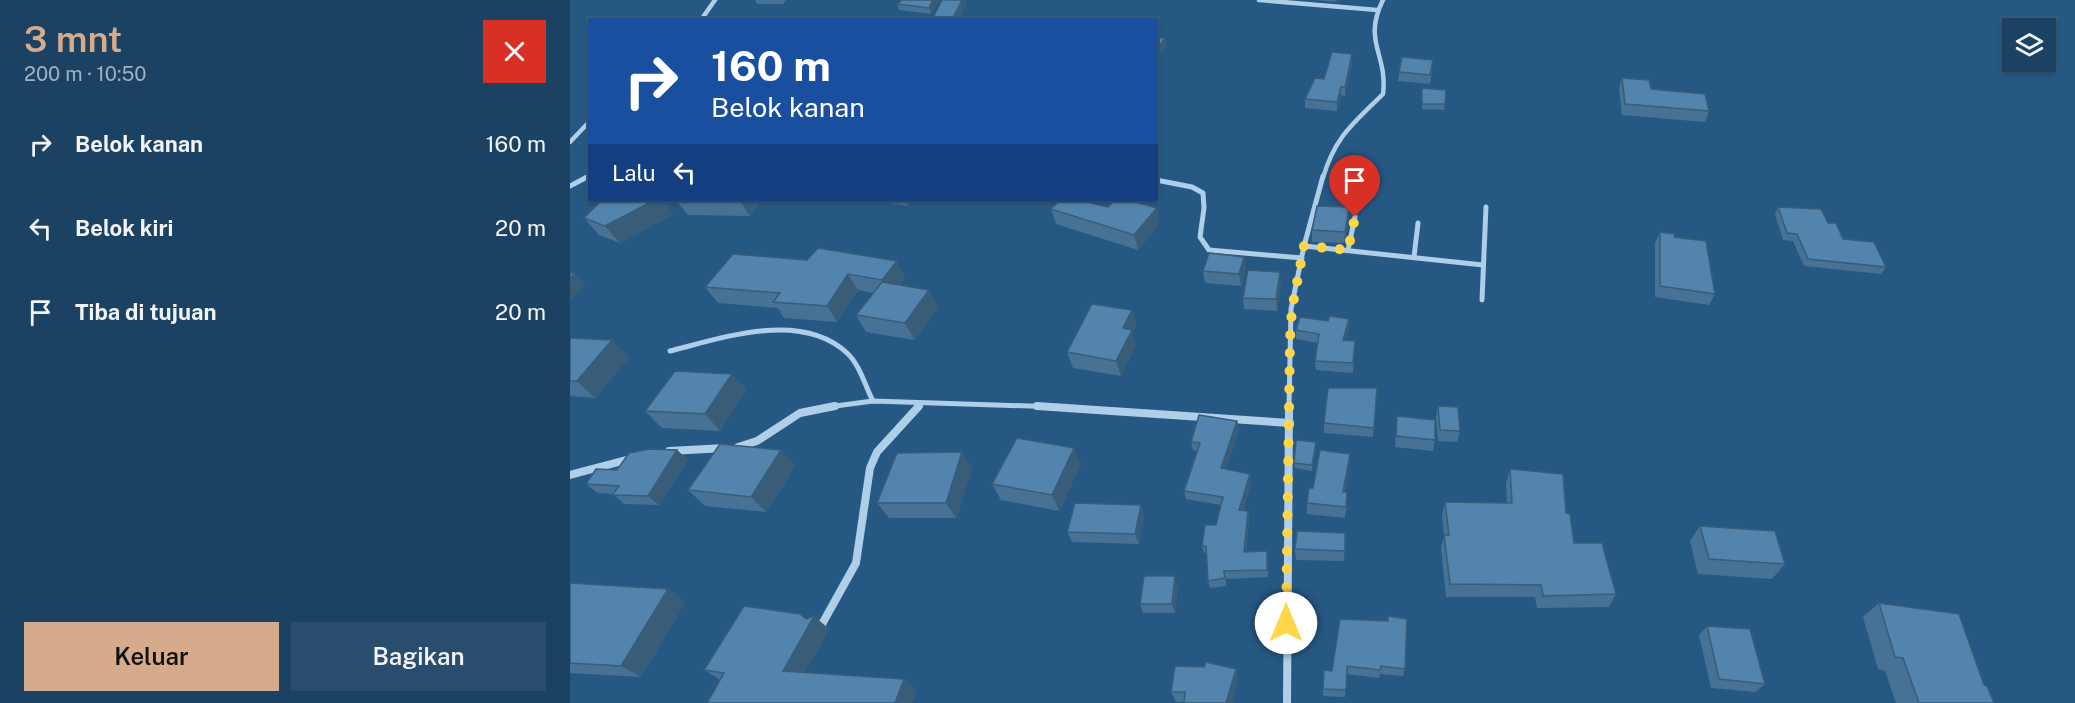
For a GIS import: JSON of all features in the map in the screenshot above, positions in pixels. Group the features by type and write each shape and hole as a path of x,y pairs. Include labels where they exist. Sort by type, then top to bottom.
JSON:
{"street":[{"path":"702,18 715,0"},
{"path":"1259,0 1377,10"},
{"path":"1287,703 1286,582 1292,309 1304,246 1334,146 1383,94 1382,72 1371,34 1377,10 1383,0"},
{"path":"570,142 588,123"},
{"path":"570,186 588,177"},
{"path":"1158,180 1192,187 1203,193 1205,202 1198,232 1200,240 1209,250 1302,258"},
{"path":"1482,300 1486,207"},
{"path":"1348,250 1355,217"},
{"path":"1414,257 1418,223"},
{"path":"1304,246 1483,265"},
{"path":"670,351 759,333 804,333 823,339 847,353 873,401"},
{"path":"660,452 741,447 757,441 787,419 800,413 843,404 873,401 1014,404 1290,423"},
{"path":"821,627 856,563 870,468 877,452 921,403"},
{"path":"570,475 638,457"}],"building":[{"path":"902,0 933,0 929,8 897,4"},
{"path":"942,0 962,0 953,18 933,18"},
{"path":"1158,38 1165,38 1158,48"},
{"path":"1332,52 1352,54 1345,87 1341,87 1337,102 1305,99 1315,78 1324,79"},
{"path":"1402,57 1433,60 1430,75 1399,72"},
{"path":"1622,78 1649,80 1651,89 1705,94 1709,111 1625,104"},
{"path":"1422,88 1446,90 1445,104 1422,104"},
{"path":"601,201 653,201 605,226 584,218"},
{"path":"1059,201 1082,201 1108,207 1114,201 1132,201 1157,208 1134,235 1051,209"},
{"path":"1317,206 1349,207 1345,232 1312,230"},
{"path":"1778,207 1821,209 1828,223 1836,223 1843,239 1874,242 1886,267 1808,259 1797,234 1787,233"},
{"path":"1660,232 1675,234 1674,237 1706,241 1715,294 1660,286"},
{"path":"818,248 897,261 882,280 848,274 827,306 773,302 780,293 705,287 733,254 807,260"},
{"path":"1209,253 1244,257 1239,274 1203,271"},
{"path":"1248,270 1280,272 1276,299 1243,298"},
{"path":"882,282 929,290 905,323 856,315"},
{"path":"1092,304 1132,310 1123,328 1132,330 1116,361 1067,352"},
{"path":"1330,316 1349,319 1343,340 1355,341 1353,363 1315,361 1319,334 1296,330 1300,317 1328,321"},
{"path":"570,338 612,340 577,381 570,381"},
{"path":"675,371 732,374 705,414 645,411"},
{"path":"1328,388 1377,388 1374,428 1324,423"},
{"path":"1438,406 1458,407 1460,431 1440,430"},
{"path":"1199,415 1237,421 1221,468 1250,474 1239,510 1248,511 1244,552 1267,551 1267,570 1224,571 1225,578 1208,581 1206,546 1202,546 1205,525 1216,525 1223,497 1184,491 1200,443 1191,442"},
{"path":"1397,416 1435,420 1435,440 1396,436"},
{"path":"1017,438 1074,448 1052,495 992,484"},
{"path":"1296,440 1316,442 1312,465 1294,463"},
{"path":"720,444 781,450 751,497 688,490"},
{"path":"650,449 677,450 648,496 612,495 619,486 586,484 596,469 617,470 629,453"},
{"path":"1320,450 1350,454 1343,492 1347,492 1346,507 1307,503 1309,488 1313,488"},
{"path":"962,452 946,503 877,503 897,453"},
{"path":"1510,469 1563,474 1566,513 1570,514 1574,543 1602,543 1616,594 1543,596 1541,585 1450,584 1444,535 1449,535 1445,502 1512,503"},
{"path":"1075,503 1141,505 1135,534 1067,532"},
{"path":"1700,526 1775,531 1785,564 1709,559"},
{"path":"1297,531 1345,533 1345,551 1295,549"},
{"path":"1144,576 1175,576 1172,604 1140,604"},
{"path":"571,583 668,589 621,666 570,663"},
{"path":"1879,603 1959,614 1984,685 1987,686 1994,703 1919,703 1903,658 1895,657"},
{"path":"744,606 800,614 806,619 814,616 783,671 904,679 895,703 707,703 724,673 704,670"},
{"path":"1388,616 1407,619 1405,669 1381,666 1380,670 1347,666 1346,690 1323,689 1324,670 1332,671 1340,619 1388,621"},
{"path":"1707,626 1750,629 1765,684 1719,679"},
{"path":"1206,662 1236,669 1226,703 1184,703 1185,692 1171,692 1175,666 1204,667"}],"route":[{"path":"1286,623 1292,309 1304,246 1348,250 1355,217"}]}
